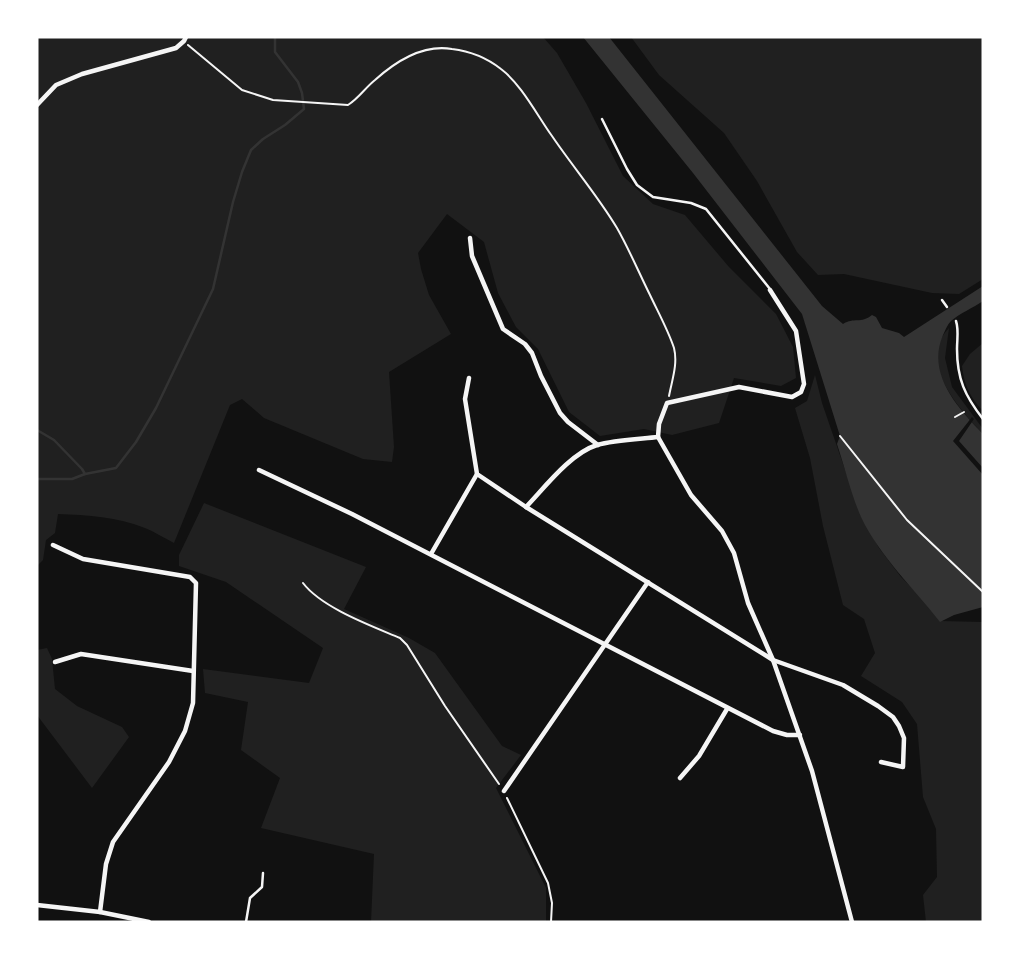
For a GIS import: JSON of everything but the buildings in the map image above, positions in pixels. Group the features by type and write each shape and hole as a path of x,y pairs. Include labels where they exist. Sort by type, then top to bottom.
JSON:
{"street":[{"path":"37,105 56,85 176,48 185,39"},
{"path":"470,238 472,256 503,329 532,353 560,413 580,433 598,445"},
{"path":"770,290 796,331 804,384 801,392 792,397 738,387 667,404 661,416 658,437 691,495 727,538 734,553 748,603 773,660 812,771 852,922"},
{"path":"431,554 477,474 465,399 469,379"},
{"path":"526,507 569,463 586,450 598,445 658,437"},
{"path":"259,470 431,554 773,732 800,736"},
{"path":"477,474 773,660 843,685 878,706 893,717 904,738 903,767 881,762"},
{"path":"52,545 83,559 190,577 197,583 192,703 185,732 169,762 113,842 106,864 100,912"},
{"path":"504,791 648,582"},
{"path":"55,662 81,654 193,671"},
{"path":"680,778 699,756 727,709"},
{"path":"37,905 100,912 149,922"}],"lane":[{"path":"602,119 637,185 653,197 691,203 706,209 770,290"},
{"path":"942,300 947,307"},
{"path":"956,321 960,381 970,402 983,419"},
{"path":"246,922 250,898 262,887 263,873"}],"path":[{"path":"185,39 242,90 274,100 348,105 390,67 407,57 430,49 450,48 472,54 502,69 516,84 618,230 674,351 675,368 667,404"},
{"path":"955,417 964,412"},
{"path":"840,436 907,520 983,592"},
{"path":"303,583 315,596 400,638 407,645 445,706 504,791 548,883 552,903 551,922"}],"shaded area":[{"path":"37,37 543,37 557,53 586,103 623,176 653,204 685,215 729,267 776,314 793,347 796,378 781,386 734,378 719,423 672,435 644,429 600,436 569,412 538,349 516,327 498,293 484,242 447,214 418,253 429,295 451,334 389,372 394,447 392,462 363,459 264,418 242,399 230,405 174,543 124,521 58,514 55,533 46,540 43,560 37,566"},
{"path":"583,37 609,37 822,306 843,324 872,315 882,328 904,337 983,286 983,301 947,326 939,349 939,363 942,377 955,402 983,434 983,607 940,622 878,545 861,517 851,490 837,444 840,436 802,314"},
{"path":"631,37 983,37 983,279 959,294 932,293 844,274 818,275 797,252 757,181 724,133 659,75"},
{"path":"949,328 945,358 952,387 983,429 983,434 953,398 939,370 937,355 940,341"},
{"path":"983,343 983,411 968,390 962,366 970,354"},
{"path":"815,375 861,516 879,548 940,621 983,622 983,922 926,922 923,895 937,877 936,829 923,797 917,724 902,702 861,676 875,653 864,619 843,605 823,526 810,458 795,408 807,401"},
{"path":"204,503 366,567 344,609 409,638 435,653 502,746 521,755 496,788 546,888 546,922 371,922 374,854 261,828 280,778 241,750 248,702 205,693 203,669 309,683 323,648 226,582 179,566 179,555"},
{"path":"47,648 52,659 55,689 77,706 122,727 129,737 92,788 37,715 37,650"}],"pier":[{"path":"972,417 974,419 959,441 983,468 983,475 953,441"}],"waterway":[{"path":"37,430 54,440 85,474 116,468 136,442 156,408 213,289 233,202 251,150 304,109 298,82 275,52 275,37"},
{"path":"37,479 72,479 85,474"}]}
